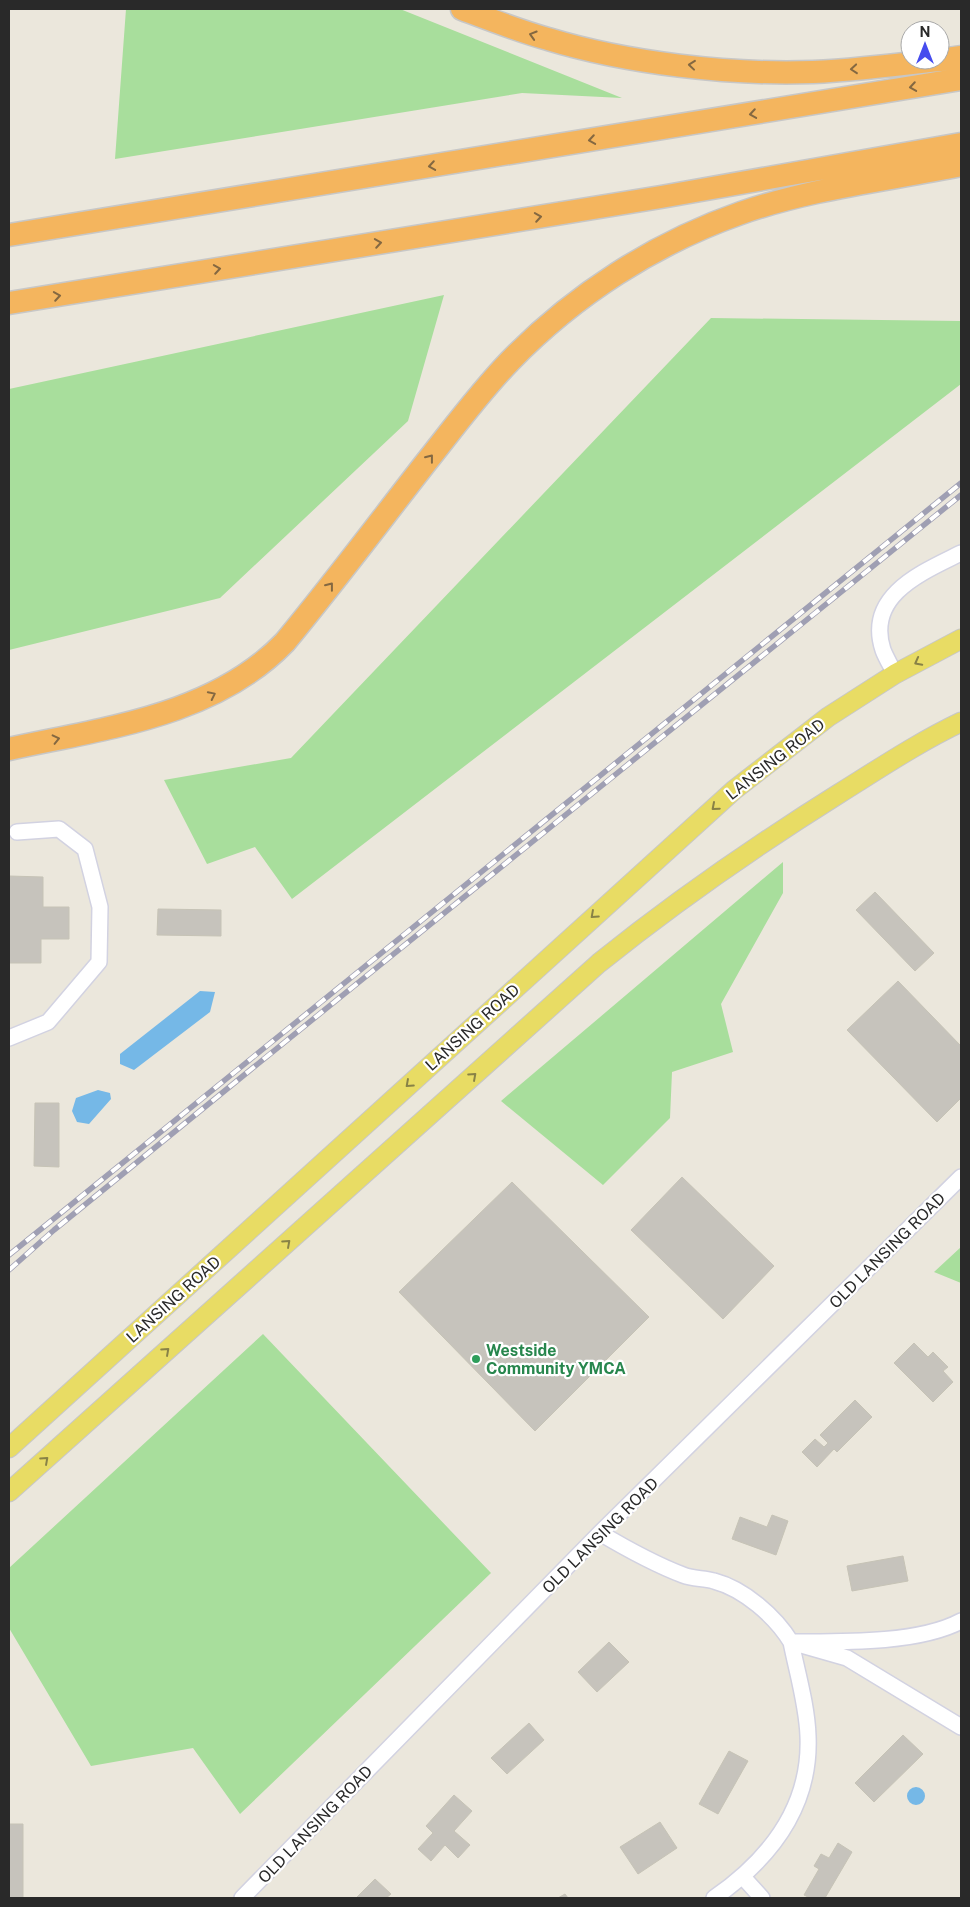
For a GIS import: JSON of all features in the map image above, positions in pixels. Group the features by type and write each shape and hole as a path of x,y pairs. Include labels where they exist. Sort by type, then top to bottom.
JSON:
{"highway":[{"path":"462,9 503,25 566,44 688,65 759,71 811,72 900,64"},
{"path":"9,235 961,79"},
{"path":"9,303 661,197 961,144"},
{"path":"9,749 181,708 222,690 263,664 300,624 460,419 509,361 566,310 639,259 723,220 767,204 804,194 961,165"}],"main road":[{"name":"LANSING ROAD","path":"9,1448 699,820 793,743 828,717 895,674 961,639"},
{"path":"9,1492 599,963 654,918 762,843 882,767 961,722"}],"street":[{"path":"895,674 883,650 881,637 880,624 887,605 897,591 915,576 961,553"},
{"path":"9,1038 48,1022 99,962 100,907 85,849 60,829 17,832"},
{"name":"OLD LANSING ROAD","path":"242,1898 600,1534 961,1177"},
{"path":"600,1534 648,1561 686,1576 715,1581 741,1594 781,1626 791,1642 808,1734 808,1759 796,1806 779,1838 743,1877 714,1898"},
{"path":"791,1642 852,1642 928,1633 961,1621"},
{"path":"791,1642 847,1658 961,1727"},
{"path":"743,1877 762,1898"}],"green space":[{"path":"126,9 400,9 622,98 522,93 115,159"},
{"path":"444,295 408,421 220,598 9,650 9,389"},
{"path":"711,318 961,321 961,384 292,899 255,847 207,864 164,780 291,758"},
{"path":"783,862 783,893 721,1004 733,1052 672,1072 670,1118 603,1185 501,1101"},
{"path":"961,1247 961,1283 934,1272"},
{"path":"263,1334 491,1573 240,1814 193,1748 91,1766 9,1628 9,1568"}],"water":[{"path":"200,991 215,992 210,1012 134,1070 120,1064 120,1054"},
{"path":"98,1090 110,1093 111,1099 89,1124 77,1122 72,1111 76,1098"},
{"path":"916,1787 922,1790 925,1796 922,1802 916,1805 910,1802 907,1796 910,1790"}],"building":[{"path":"9,876 43,877 43,907 69,907 69,939 41,939 41,963 9,963"},
{"path":"875,892 934,953 915,971 856,910"},
{"path":"158,909 221,910 221,936 157,935"},
{"path":"898,981 961,1046 961,1098 937,1122 847,1030"},
{"path":"35,1103 59,1103 59,1167 34,1166"},
{"path":"682,1177 774,1266 723,1319 631,1230"},
{"path":"512,1182 649,1317 535,1431 399,1292"},
{"path":"914,1343 928,1357 933,1352 948,1367 943,1371 953,1382 933,1402 894,1363"},
{"path":"855,1400 872,1417 837,1452 834,1449 817,1467 802,1452 815,1439 824,1447 828,1443 820,1435"},
{"path":"772,1515 788,1521 776,1555 732,1539 740,1517 767,1527"},
{"path":"903,1556 908,1581 852,1591 847,1566"},
{"path":"609,1642 629,1662 597,1692 578,1672"},
{"path":"529,1723 544,1740 507,1774 491,1758"},
{"path":"903,1735 923,1754 874,1802 855,1783"},
{"path":"729,1751 748,1761 718,1814 699,1804"},
{"path":"454,1795 472,1811 454,1831 470,1845 458,1858 445,1845 431,1861 418,1849 433,1833 426,1826"},
{"path":"660,1822 677,1848 638,1874 620,1847"},
{"path":"9,1824 23,1824 23,1898 9,1898"},
{"path":"838,1843 852,1852 825,1898 810,1898 804,1895 819,1869 814,1866 821,1854 829,1858"},
{"path":"375,1879 391,1894 386,1898 356,1898"},
{"path":"565,1894 568,1898 558,1898"}],"railway":[{"path":"9,1255 961,483"},
{"path":"9,1270 54,1230 249,1071 961,495"}],"place":[{"name":"Westside Community YMCA","path":"476,1359"}]}
